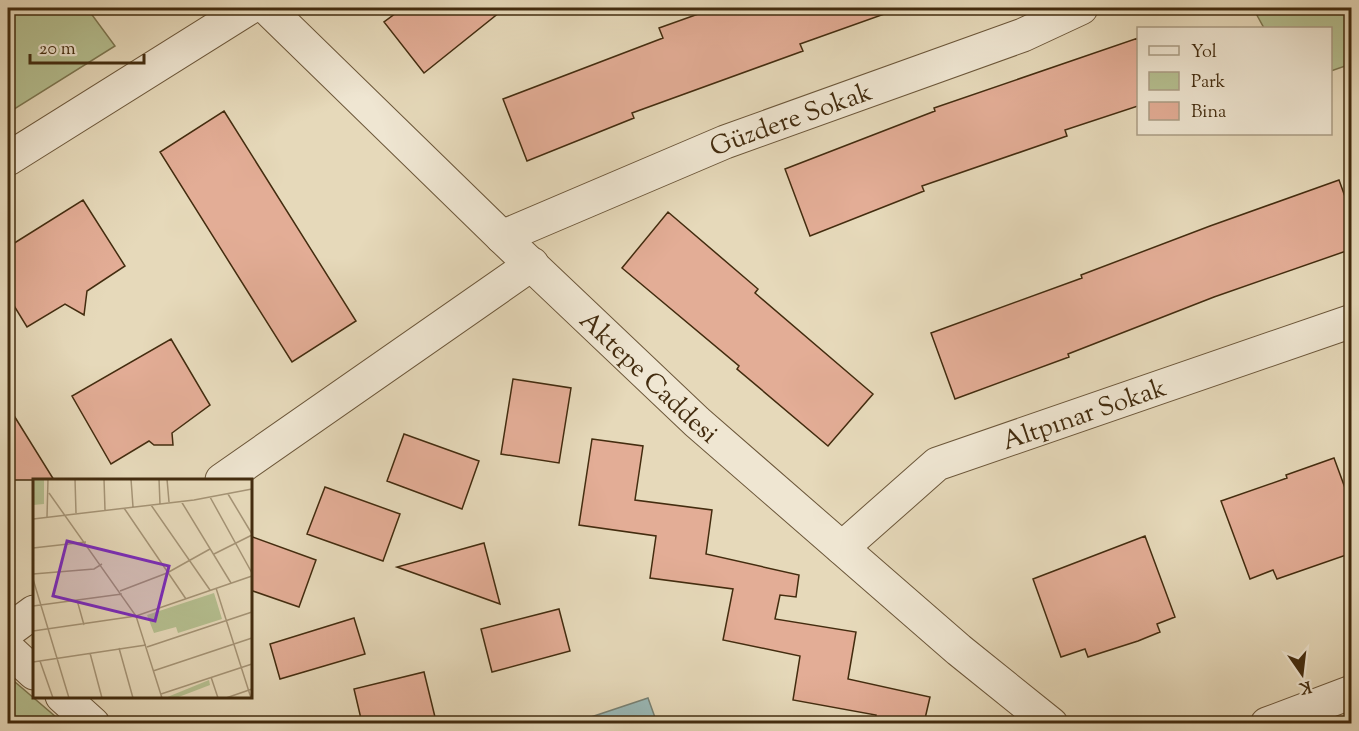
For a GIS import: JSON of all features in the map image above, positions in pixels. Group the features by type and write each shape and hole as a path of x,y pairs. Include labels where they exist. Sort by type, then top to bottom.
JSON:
{"street":[{"path":"8,159 249,8"},
{"name":"Aktepe Caddesi","path":"267,8 502,237 697,422 959,650 1051,723"},
{"name":"Güzdere Sokak","path":"502,237 725,142 1023,35 1043,15 1081,8"},
{"path":"223,479 532,264"},
{"name":"Altpınar Sokak","path":"842,548 937,464 1352,321"},
{"path":"8,631 33,613"},
{"path":"8,649 33,672"},
{"path":"1267,723 1352,692"},
{"path":"64,698 93,723"}],"green space":[{"path":"8,8 87,8 115,46 8,113"},
{"path":"1253,8 1351,8 1351,64 1332,71 1332,27 1263,27"},
{"path":"8,676 63,723 8,723"}],"water":[{"path":"648,698 657,723 573,723"}],"building":[{"path":"403,8 505,8 424,73 384,22"},
{"path":"715,8 890,8 890,12 800,44 803,51 632,113 634,118 527,161 503,99 663,38 659,28"},
{"path":"1137,38 1137,106 1065,130 1067,136 922,186 924,191 810,236 785,169 935,111 934,108"},
{"path":"224,111 356,321 292,362 160,152"},
{"path":"1339,180 1352,216 1352,249 1214,297 1068,354 1069,357 955,399 931,333 1082,278 1081,275 1210,226"},
{"path":"83,200 125,266 87,291 84,315 65,304 27,327 8,296 8,247"},
{"path":"668,212 758,289 755,293 873,394 828,446 737,369 739,366 622,268"},
{"path":"171,339 210,405 172,433 173,445 154,445 149,441 111,464 72,396"},
{"path":"513,379 571,388 559,463 501,454"},
{"path":"8,406 53,479 8,480"},
{"path":"404,434 479,461 462,509 387,481"},
{"path":"592,439 643,446 635,500 712,510 706,554 799,575 796,597 780,595 775,619 856,632 848,679 930,697 924,723 874,723 876,715 793,700 800,656 723,640 733,589 650,578 656,536 579,525"},
{"path":"1334,458 1352,507 1352,553 1277,579 1273,570 1250,579 1221,501 1287,478 1286,475"},
{"path":"325,487 400,514 383,561 307,534"},
{"path":"1145,536 1175,617 1157,624 1160,632 1138,641 1088,657 1085,649 1061,657 1033,579"},
{"path":"252,537 316,560 299,607 252,591"},
{"path":"484,543 500,604 397,567 448,553"},
{"path":"559,609 570,651 492,672 481,629"},
{"path":"354,618 365,654 280,679 270,644"},
{"path":"424,672 435,717 407,723 362,723 354,689"}]}
